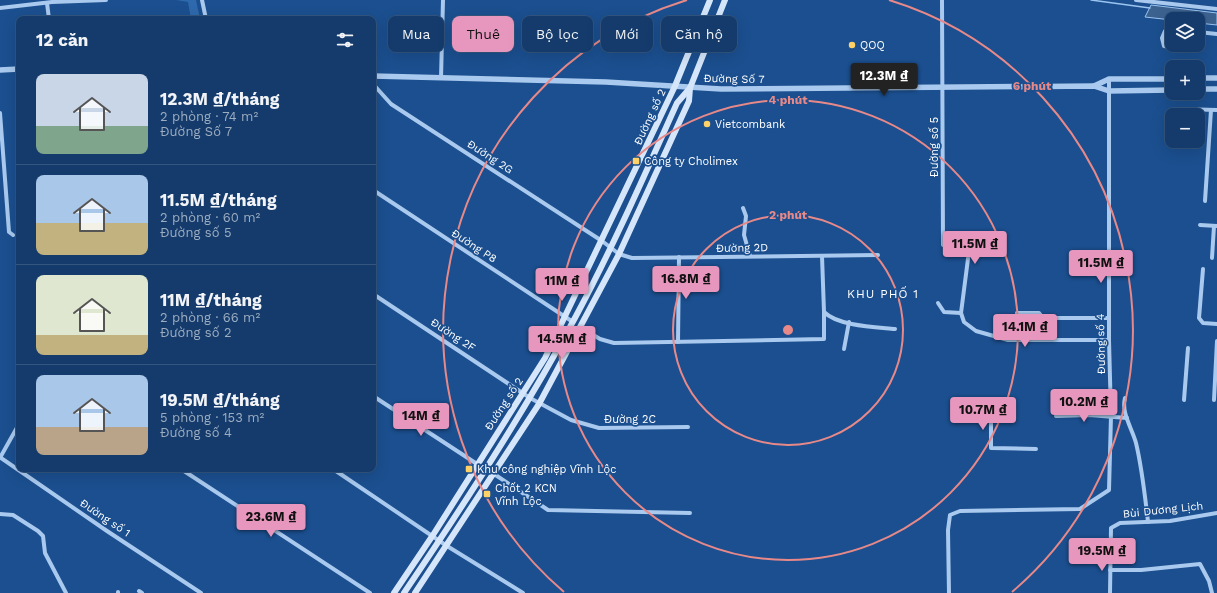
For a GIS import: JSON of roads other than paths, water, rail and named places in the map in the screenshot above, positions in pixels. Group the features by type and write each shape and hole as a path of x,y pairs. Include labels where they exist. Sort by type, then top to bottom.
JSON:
{"main road":[{"name":"Đường số 2","path":"394,593 433,535 545,358 675,86 710,0"},
{"name":"Đường số 2","path":"404,593 440,540 530,398 573,322 610,247 677,103 690,88 725,0"},
{"name":"Đường số 2","path":"675,86 677,103"},
{"name":"Đường số 2","path":"415,593 539,404 620,254 690,101 690,88"}],"street":[{"path":"0,7 106,0"},
{"path":"202,0 205,16"},
{"path":"441,78 443,0"},
{"name":"Đường số 5","path":"942,0 943,245 962,248 968,251 961,313"},
{"path":"1136,0 1217,9"},
{"path":"47,3 49,16"},
{"path":"1165,31 1162,38 1165,46"},
{"path":"1205,33 1217,34"},
{"path":"0,70 16,69"},
{"name":"Đường Số 7","path":"376,76 728,89 1094,86 1109,91 1165,90"},
{"name":"Đường Số 7","path":"1094,86 1109,79 1165,78"},
{"path":"1205,78 1217,78 1217,82"},
{"name":"Đường số 4","path":"949,593 948,530 950,515 960,511 1080,509 1109,490 1111,416 1109,340 1109,79"},
{"name":"Đường 2G","path":"376,87 392,104 602,240 610,247"},
{"path":"1205,89 1217,89"},
{"path":"1205,110 1217,110"},
{"path":"1205,201 1211,110"},
{"path":"0,113 9,232 13,235"},
{"name":"Đường P8","path":"376,192 573,322"},
{"path":"743,208 746,216 744,234 750,256"},
{"path":"1200,225 1216,226 1212,258"},
{"name":"Đường 2D","path":"610,247 620,254 632,258 878,255"},
{"path":"580,327 600,339 614,343 824,339 822,256"},
{"path":"678,342 679,257"},
{"path":"1203,269 1199,318 1203,323 1217,324"},
{"name":"Đường 2F","path":"376,296 530,398"},
{"path":"938,303 944,312 961,313 964,322 976,331 1008,340 1109,340"},
{"path":"824,312 829,317 855,325 895,329"},
{"path":"1017,313 1039,313 1043,318 1109,318"},
{"path":"844,349 849,322"},
{"path":"1214,400 1217,341"},
{"path":"1184,400 1188,348"},
{"path":"376,398 477,464"},
{"name":"Đường 2C","path":"530,398 571,420 599,428 688,427"},
{"path":"1126,398 1124,404 1127,418 1136,442 1148,522"},
{"path":"991,413 991,448 1036,449"},
{"path":"1056,416 1111,416 1127,418"},
{"path":"0,456 16,429"},
{"name":"Đường số 1","path":"0,456 16,468"},
{"name":"Đường số 1","path":"21,472 201,593"},
{"path":"186,472 370,593"},
{"path":"338,472 433,535 447,546 523,593"},
{"path":"494,474 548,510 690,513"},
{"name":"Bùi Dương Lịch","path":"1110,570 1111,528 1120,523 1170,521 1217,513"},
{"path":"0,514 13,515 38,531 42,536 45,553 66,593"},
{"path":"1110,593 1110,570 1141,570 1200,564 1209,581 1212,593"}],"waterway":[{"path":"1091,0 1150,8"}],"place":[{"name":"QOQ","path":"852,45"},
{"name":"Vietcombank","path":"707,124"},
{"name":"Công ty Cholimex","path":"636,161"},
{"name":"Khu công nghiệp Vĩnh Lộc","path":"469,469"},
{"name":"Chốt 2 KCN Vĩnh Lộc","path":"487,494"}],"district":[{"name":"KHU PHỐ 1","path":"883,294"}]}
